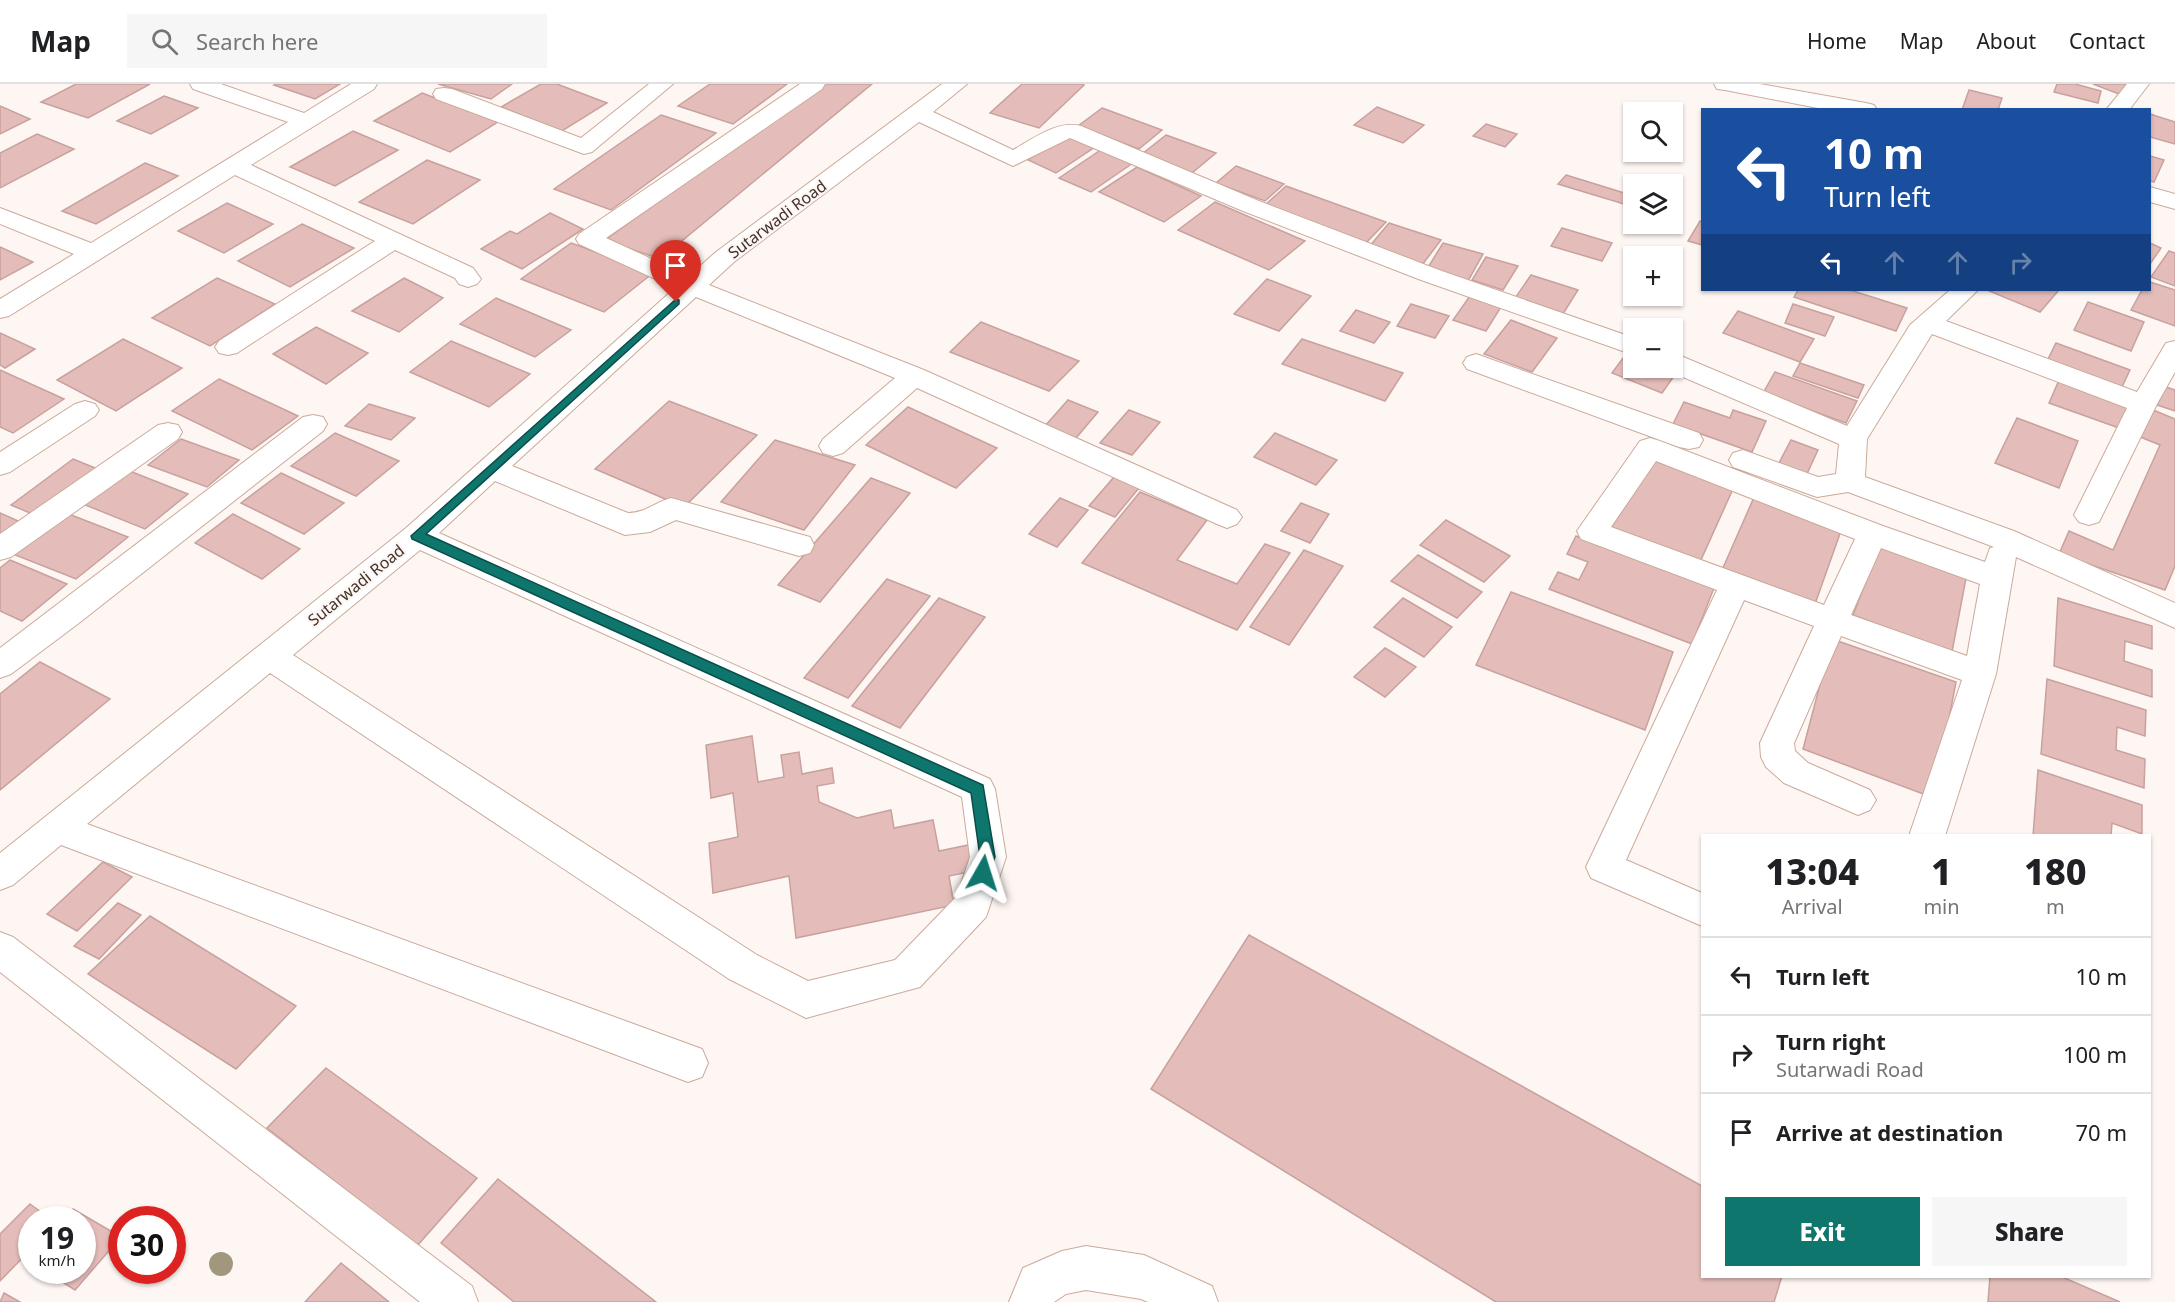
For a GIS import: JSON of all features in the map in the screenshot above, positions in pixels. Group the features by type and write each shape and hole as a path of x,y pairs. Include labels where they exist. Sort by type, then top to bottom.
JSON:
{"street":[{"path":"201,84 305,121"},
{"path":"0,310 366,84"},
{"path":"444,94 584,147 662,84"},
{"path":"814,84 588,239 693,287 914,376 1227,517"},
{"name":"Sutarwadi Road","path":"0,874 417,536 725,257 956,84"},
{"path":"1725,84 1855,108"},
{"path":"2119,108 2138,84"},
{"path":"917,113 1013,159 1064,132 1073,131 1251,206 1430,275 1623,343"},
{"path":"234,166 464,273 468,279"},
{"path":"2151,194 2175,202"},
{"path":"0,215 94,254"},
{"path":"228,347 392,241"},
{"path":"1850,482 1853,439 1919,331 1964,291"},
{"path":"1928,323 2143,404"},
{"path":"2089,515 2143,404 2175,349"},
{"path":"1476,363 1817,487 1850,482 2171,604"},
{"path":"1683,367 1853,439"},
{"path":"833,446 914,376"},
{"path":"0,465 85,410"},
{"path":"0,665 68,615 313,424"},
{"path":"0,549 168,432"},
{"path":"1980,674 1592,531 1650,448 1872,534 1996,578"},
{"path":"490,468 625,524 641,525 658,519 671,508 799,545"},
{"path":"1858,800 1796,773 1778,757 1778,743 1872,534"},
{"path":"268,655 743,967 806,1000 906,975 973,905 988,857 978,789 417,536"},
{"path":"1928,834 1980,674 2003,539"},
{"path":"1701,909 1604,867 1735,585"},
{"path":"56,828 688,1063"},
{"path":"0,949 456,1302"},
{"path":"1031,1302 1039,1284 1062,1273 1086,1268 1144,1277 1196,1302"}],"building":[{"path":"76,84 150,84 88,118 41,102"},
{"path":"340,84 315,99 274,85"},
{"path":"438,84 512,84 491,99"},
{"path":"541,84 557,84 607,103 562,131 501,107"},
{"path":"710,84 787,84 733,124 678,106"},
{"path":"823,84 872,84 660,259 605,240"},
{"path":"1022,84 1084,85 1039,128 990,113"},
{"path":"2057,84 2075,84 2101,91 2098,103 2054,92"},
{"path":"2093,84 2138,84 2124,96"},
{"path":"1969,90 2002,98 1999,108 1963,108"},
{"path":"422,93 498,122 450,152 374,121"},
{"path":"164,96 198,108 151,134 117,121"},
{"path":"0,106 30,119 0,134"},
{"path":"1377,107 1424,125 1403,143 1354,125"},
{"path":"1102,108 1162,130 1139,149 1078,126"},
{"path":"2151,114 2175,122 2175,144 2151,137"},
{"path":"661,115 716,133 611,210 554,189"},
{"path":"1486,124 1517,134 1505,147 1473,136"},
{"path":"353,131 398,150 335,186 290,167"},
{"path":"37,134 74,149 0,188 0,153"},
{"path":"1067,134 1095,147 1056,173 1028,160"},
{"path":"1166,135 1216,153 1192,173 1142,154"},
{"path":"1102,149 1133,163 1091,192 1059,178"},
{"path":"2151,156 2164,160 2154,182 2151,181"},
{"path":"427,160 480,180 413,224 359,202"},
{"path":"145,163 178,176 96,224 62,211"},
{"path":"1236,166 1284,184 1265,201 1216,183"},
{"path":"1137,167 1201,196 1164,222 1099,192"},
{"path":"1566,175 1623,193 1623,204 1558,184"},
{"path":"1286,186 1386,222 1364,245 1264,206"},
{"path":"1215,202 1305,241 1269,270 1178,230"},
{"path":"227,203 273,224 224,253 178,231"},
{"path":"550,213 583,229 522,269 481,249 510,231 517,234"},
{"path":"1700,221 1701,222 1701,245 1688,241"},
{"path":"1389,223 1441,240 1422,265 1369,247"},
{"path":"302,224 354,248 290,287 238,261"},
{"path":"1562,228 1612,243 1602,261 1551,246"},
{"path":"571,243 653,273 604,312 521,279"},
{"path":"1443,243 1483,254 1468,281 1427,269"},
{"path":"2151,243 2161,248 2151,263"},
{"path":"0,247 33,262 0,280"},
{"path":"2169,251 2175,253 2175,286 2151,277"},
{"path":"1486,257 1518,266 1503,290 1472,280"},
{"path":"1531,275 1578,290 1561,317 1513,301"},
{"path":"217,278 275,304 210,346 152,318"},
{"path":"404,278 443,298 399,332 352,311"},
{"path":"1267,279 1311,296 1279,331 1234,314"},
{"path":"2151,282 2175,290 2175,326 2131,310 2141,291 2151,291"},
{"path":"1797,291 1853,291 1907,308 1896,331 1794,297"},
{"path":"1989,291 2058,291 2040,312"},
{"path":"1470,296 1501,307 1486,331 1453,320"},
{"path":"496,298 571,330 535,357 460,324"},
{"path":"2088,302 2144,322 2131,351 2074,330"},
{"path":"1411,304 1449,316 1435,338 1397,326"},
{"path":"1793,304 1834,317 1825,336 1785,323"},
{"path":"1356,310 1390,322 1374,343 1340,331"},
{"path":"1738,311 1814,339 1800,362 1723,333"},
{"path":"1511,320 1557,338 1532,372 1484,354"},
{"path":"981,322 1079,361 1049,391 950,352"},
{"path":"316,327 368,353 326,384 273,354"},
{"path":"0,333 35,349 5,368 0,365"},
{"path":"123,339 182,368 116,411 57,380"},
{"path":"1302,339 1403,373 1385,401 1282,364"},
{"path":"451,341 530,374 489,407 410,372"},
{"path":"2056,343 2130,370 2121,389 2047,361"},
{"path":"1623,358 1623,377 1612,373"},
{"path":"1800,363 1864,385 1858,398 1793,376"},
{"path":"0,370 64,399 13,433 0,427"},
{"path":"1775,372 1857,401 1846,423 1763,393"},
{"path":"1624,378 1673,378 1662,393"},
{"path":"2060,378 2129,403 2119,428 2049,403"},
{"path":"219,379 298,416 252,450 172,411"},
{"path":"2166,387 2175,390 2175,411 2157,405"},
{"path":"1068,400 1098,412 1076,438 1045,426"},
{"path":"669,401 757,435 684,507 595,469"},
{"path":"1684,402 1730,418 1733,410 1766,421 1752,452 1673,424"},
{"path":"369,404 415,418 391,440 345,426"},
{"path":"908,407 997,448 956,488 866,445"},
{"path":"2146,407 2175,419 2175,566 2165,590 2059,554 2069,531 2113,550 2160,445 2133,434"},
{"path":"1129,410 1160,422 1132,455 1100,443"},
{"path":"2017,418 2078,441 2059,488 1995,463"},
{"path":"335,433 399,461 356,496 291,466"},
{"path":"1275,433 1337,460 1316,485 1254,457"},
{"path":"181,439 239,460 207,487 148,465"},
{"path":"775,440 855,465 804,530 721,502"},
{"path":"1791,440 1818,450 1806,476 1778,465"},
{"path":"73,459 100,470 37,516 11,505"},
{"path":"1655,461 1733,489 1700,562 1610,529"},
{"path":"127,470 188,494 145,529 83,504"},
{"path":"281,473 344,503 304,534 241,503"},
{"path":"1114,477 1139,488 1115,517 1089,506"},
{"path":"871,478 910,493 820,602 778,585"},
{"path":"1140,492 1207,520 1177,560 1237,584 1265,544 1290,553 1237,630 1082,563"},
{"path":"1755,495 1842,528 1815,604 1722,570"},
{"path":"1060,498 1088,510 1057,547 1029,534"},
{"path":"1301,503 1329,514 1310,543 1281,531"},
{"path":"0,513 27,525 0,545"},
{"path":"66,513 128,537 76,579 13,554"},
{"path":"233,514 300,549 262,579 195,543"},
{"path":"1446,520 1510,556 1484,582 1420,545"},
{"path":"1576,536 1714,588 1692,644 1549,589 1558,572 1579,580 1588,562 1567,554"},
{"path":"1880,546 1967,573 1952,652 1853,615"},
{"path":"1304,550 1343,566 1289,645 1250,627"},
{"path":"1418,555 1482,592 1457,618 1391,581"},
{"path":"10,560 67,584 22,621 0,611 0,568"},
{"path":"887,579 930,596 848,698 804,678"},
{"path":"1511,592 1673,652 1645,730 1476,665"},
{"path":"939,598 985,617 900,728 852,706"},
{"path":"1403,598 1452,627 1424,657 1374,627"},
{"path":"2058,598 2152,626 2152,649 2125,641 2124,661 2152,670 2152,697 2054,666"},
{"path":"1832,639 1956,682 1934,798 1803,749"},
{"path":"1385,648 1416,667 1385,697 1354,677"},
{"path":"40,662 110,699 0,790 0,694"},
{"path":"2047,679 2146,710 2145,736 2117,727 2116,750 2145,759 2144,788 2041,754"},
{"path":"752,736 758,782 784,777 781,755 799,752 802,774 832,768 834,783 817,786 819,802 857,818 891,810 894,828 933,820 939,851 978,843 983,869 949,876 954,905 796,938 789,876 713,893 709,843 738,837 733,793 711,798 706,745"},
{"path":"2038,770 2142,805 2142,834 2112,823 2111,834 2033,834"},
{"path":"103,862 132,877 77,931 47,914"},
{"path":"118,903 141,915 99,959 74,946"},
{"path":"150,916 296,1006 236,1069 88,974"},
{"path":"1249,935 1701,1185 1701,1278 1781,1278 1774,1302 1496,1302 1151,1089"},
{"path":"326,1068 477,1178 417,1246 267,1128"},
{"path":"498,1179 656,1302 514,1302 441,1243"},
{"path":"18,1216 18,1262 0,1281 0,1234"},
{"path":"96,1222 108,1229 108,1252 96,1266"},
{"path":"341,1263 389,1302 305,1302"},
{"path":"1990,1278 2065,1278 2120,1302 1988,1302"},
{"path":"65,1284 80,1284 75,1290"},
{"path":"4,1293 20,1302 0,1302"}],"route":[{"path":"676,302 417,536 978,789 988,857 983,873"}]}
